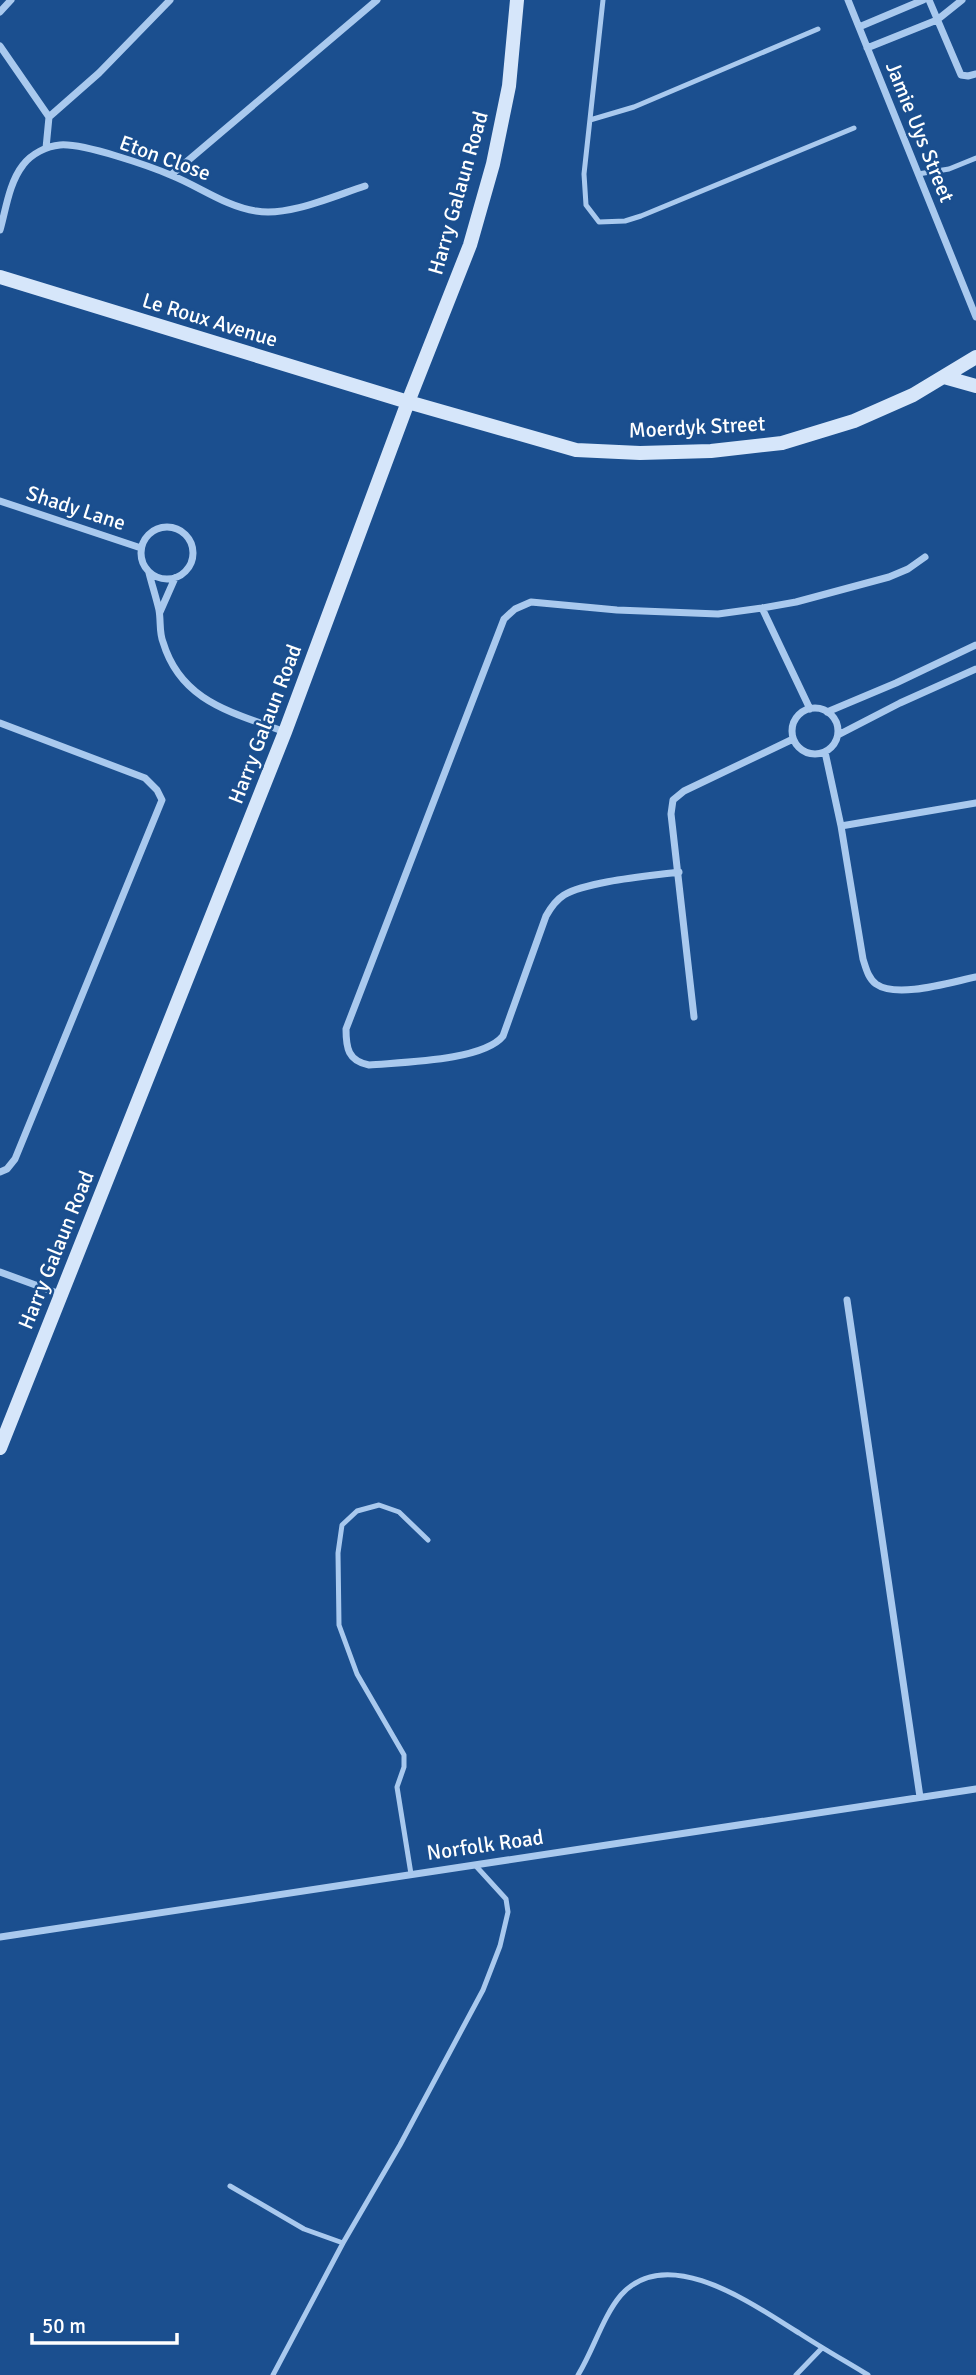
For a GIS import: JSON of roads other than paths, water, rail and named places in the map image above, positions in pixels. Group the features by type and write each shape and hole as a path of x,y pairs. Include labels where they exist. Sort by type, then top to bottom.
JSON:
{"main road":[{"name":"Harry Galaun Road","path":"0,1448 285,733 470,244 493,164 509,86 517,0"},
{"name":"Le Roux Avenue","path":"0,277 408,402"},
{"name":"Moerdyk Street","path":"408,402 576,450 640,453 711,451 782,443 854,421 944,377 976,356"},
{"path":"944,377 976,386"}],"street":[{"path":"0,12 11,0"},
{"path":"49,117 99,74 170,0"},
{"path":"171,175 377,0"},
{"name":"Jamie Uys Street","path":"848,0 976,317"},
{"path":"859,27 926,0 961,75 976,74"},
{"path":"867,48 937,20 962,0"},
{"path":"0,46 49,117 46,148 24,163 15,177 0,230"},
{"name":"Eton Close","path":"46,148 75,146 124,159 171,175 240,207 257,212 285,211 365,186"},
{"name":"Shady Lane","path":"0,501 141,548"},
{"name":"Shady Lane","path":"159,613 175,578 183,574 193,559 192,543 187,536 173,527 164,527 149,533 141,548 141,557 149,573 159,613 162,640 169,660 182,681 214,705 285,733"},
{"path":"679,872 583,887 556,901 546,916 503,1035 491,1047 472,1053 369,1065 351,1058 346,1045 346,1029 504,620 515,609 531,602 617,610 718,614 796,602 889,577 908,569 925,557"},
{"path":"149,573 166,580 175,578"},
{"path":"762,608 810,709"},
{"path":"827,712 836,721 836,743 825,752 810,754 803,751 793,739 794,723 803,712 810,709 827,712 897,683 976,645"},
{"path":"838,735 900,703 976,669"},
{"path":"0,723 145,778 157,790 162,800 15,1159 7,1169 0,1172"},
{"path":"694,1017 671,814 673,800 678,794 793,739"},
{"path":"825,752 841,827 863,959 869,976 875,983 887,989 906,990 976,977"},
{"path":"841,827 976,803"},
{"path":"0,1272 60,1294"},
{"path":"847,1300 920,1797"},
{"name":"Norfolk Road","path":"0,1937 976,1789"}],"lane":[{"path":"603,0 584,174 586,205 599,222 611,223 641,216 854,128"},
{"path":"590,120 634,107 818,29"},
{"path":"918,174 949,169 976,158"},
{"path":"411,1874 397,1787 404,1767 404,1755 357,1674 339,1625 338,1553 342,1525 357,1511 379,1506 399,1512 428,1540"},
{"path":"273,2375 483,1990 500,1946 508,1912 506,1899 475,1865"},
{"path":"230,2186 304,2229 343,2243"},
{"path":"578,2375 622,2294 638,2282 658,2275 676,2275 708,2282 743,2298 868,2375"},
{"path":"796,2375 822,2348"}]}
